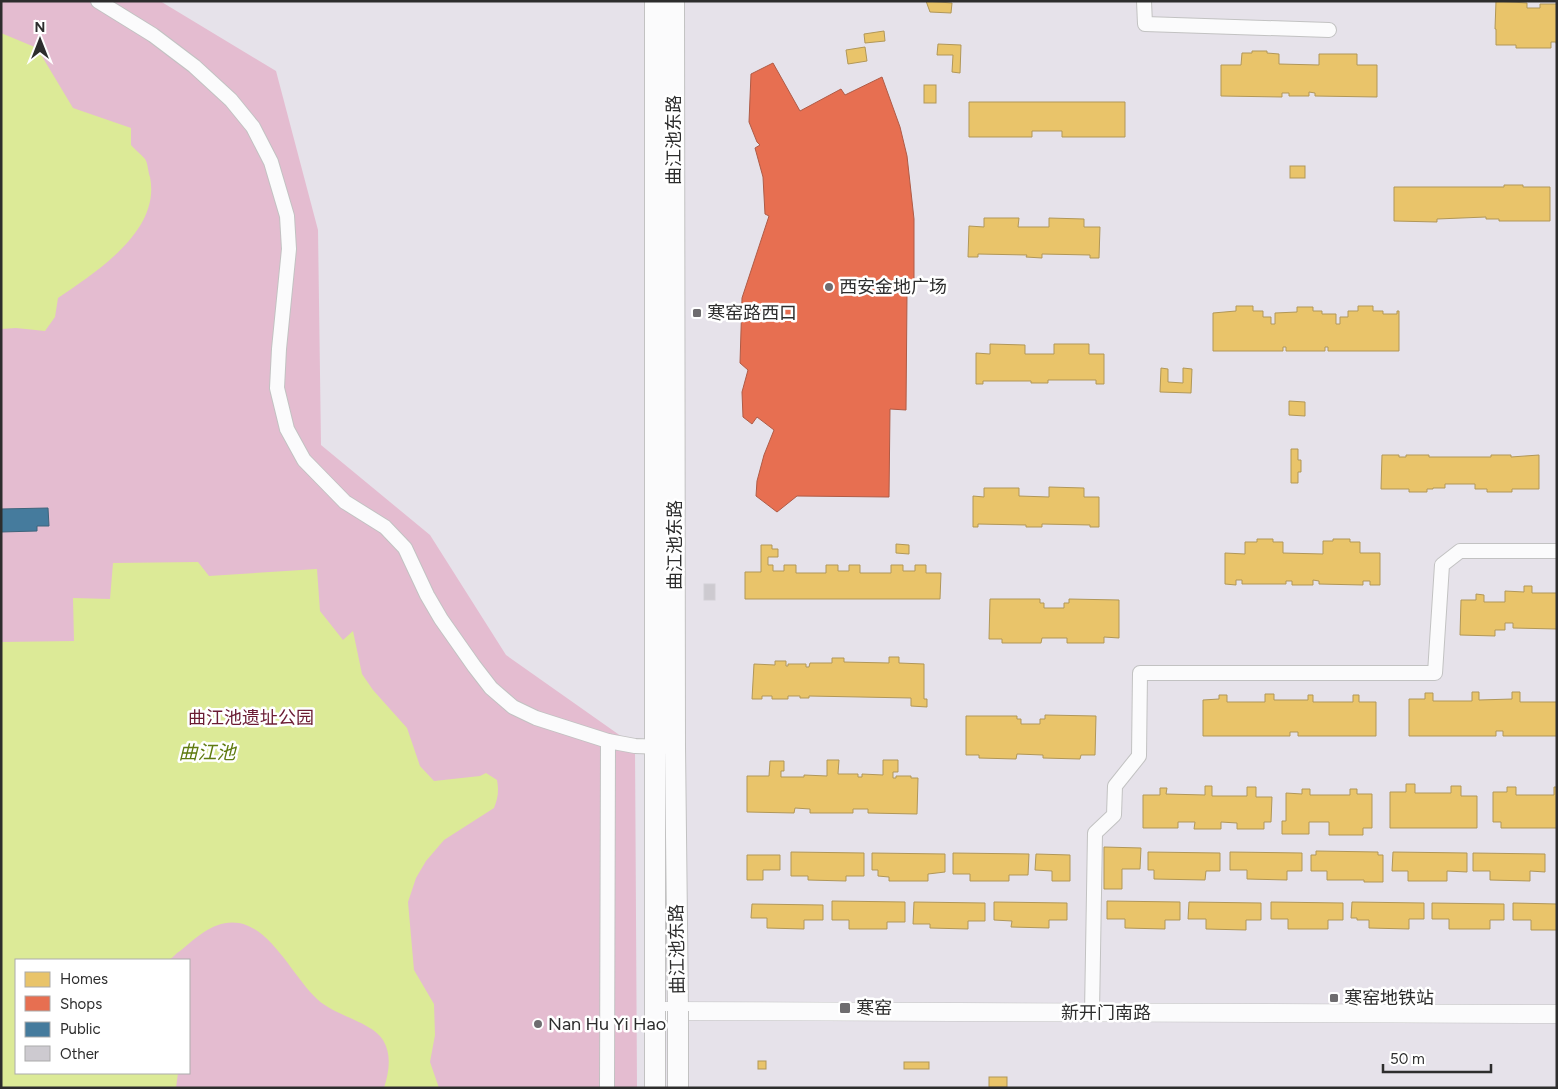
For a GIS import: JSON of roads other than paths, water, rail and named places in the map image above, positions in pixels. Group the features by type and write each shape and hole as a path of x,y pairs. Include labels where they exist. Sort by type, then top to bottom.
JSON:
{"main road":[{"name":"曲江池东路","path":"655,1 665,747 678,1011 678,1088"},
{"name":"曲江池东路","path":"655,1088 655,1011 665,747 674,1"}],"street":[{"path":"98,1 153,35 194,66 231,100 254,127 271,162 287,216 289,249 277,388 287,429 304,460 345,502 385,527 405,548 427,595 474,666 492,688 513,707 536,718 608,741 635,746 665,747"},
{"path":"1144,1 1145,24 1330,30"},
{"path":"1092,1013 1095,833 1114,815 1115,786 1139,756 1140,673 1435,673 1442,566 1460,551 1557,551"},
{"path":"607,1088 608,741"},
{"name":"新开门南路","path":"655,1011 1557,1014"}],"water":[{"path":"1,33 37,48 73,108 131,128 131,145 145,159 150,177 151,197 146,215 136,232 107,263 58,298 55,317 45,331 16,328 1,329"},
{"name":"曲江池","path":"198,562 209,576 317,569 320,611 343,640 353,631 362,674 373,690 407,728 420,766 434,781 480,776 486,773 497,780 498,794 494,808 444,840 426,861 416,878 408,902 414,970 434,1004 435,1035 430,1062 439,1088 384,1088 389,1058 386,1046 378,1034 371,1028 333,1010 317,999 282,955 262,934 251,927 230,922 207,930 169,959 15,959 15,1074 178,1074 176,1088 1,1088 1,642 74,641 73,598 110,599 113,563"}],"place":[{"name":"西安金地广场","path":"829,287"},
{"name":"寒窑路西口","path":"697,313"},
{"name":"寒窑地铁站","path":"1334,998"},
{"name":"寒窑","path":"845,1008"},
{"name":"Nan Hu Yi Hao","path":"538,1024"}],"park label":[{"name":"曲江池遗址公园","path":"251,718"}]}
